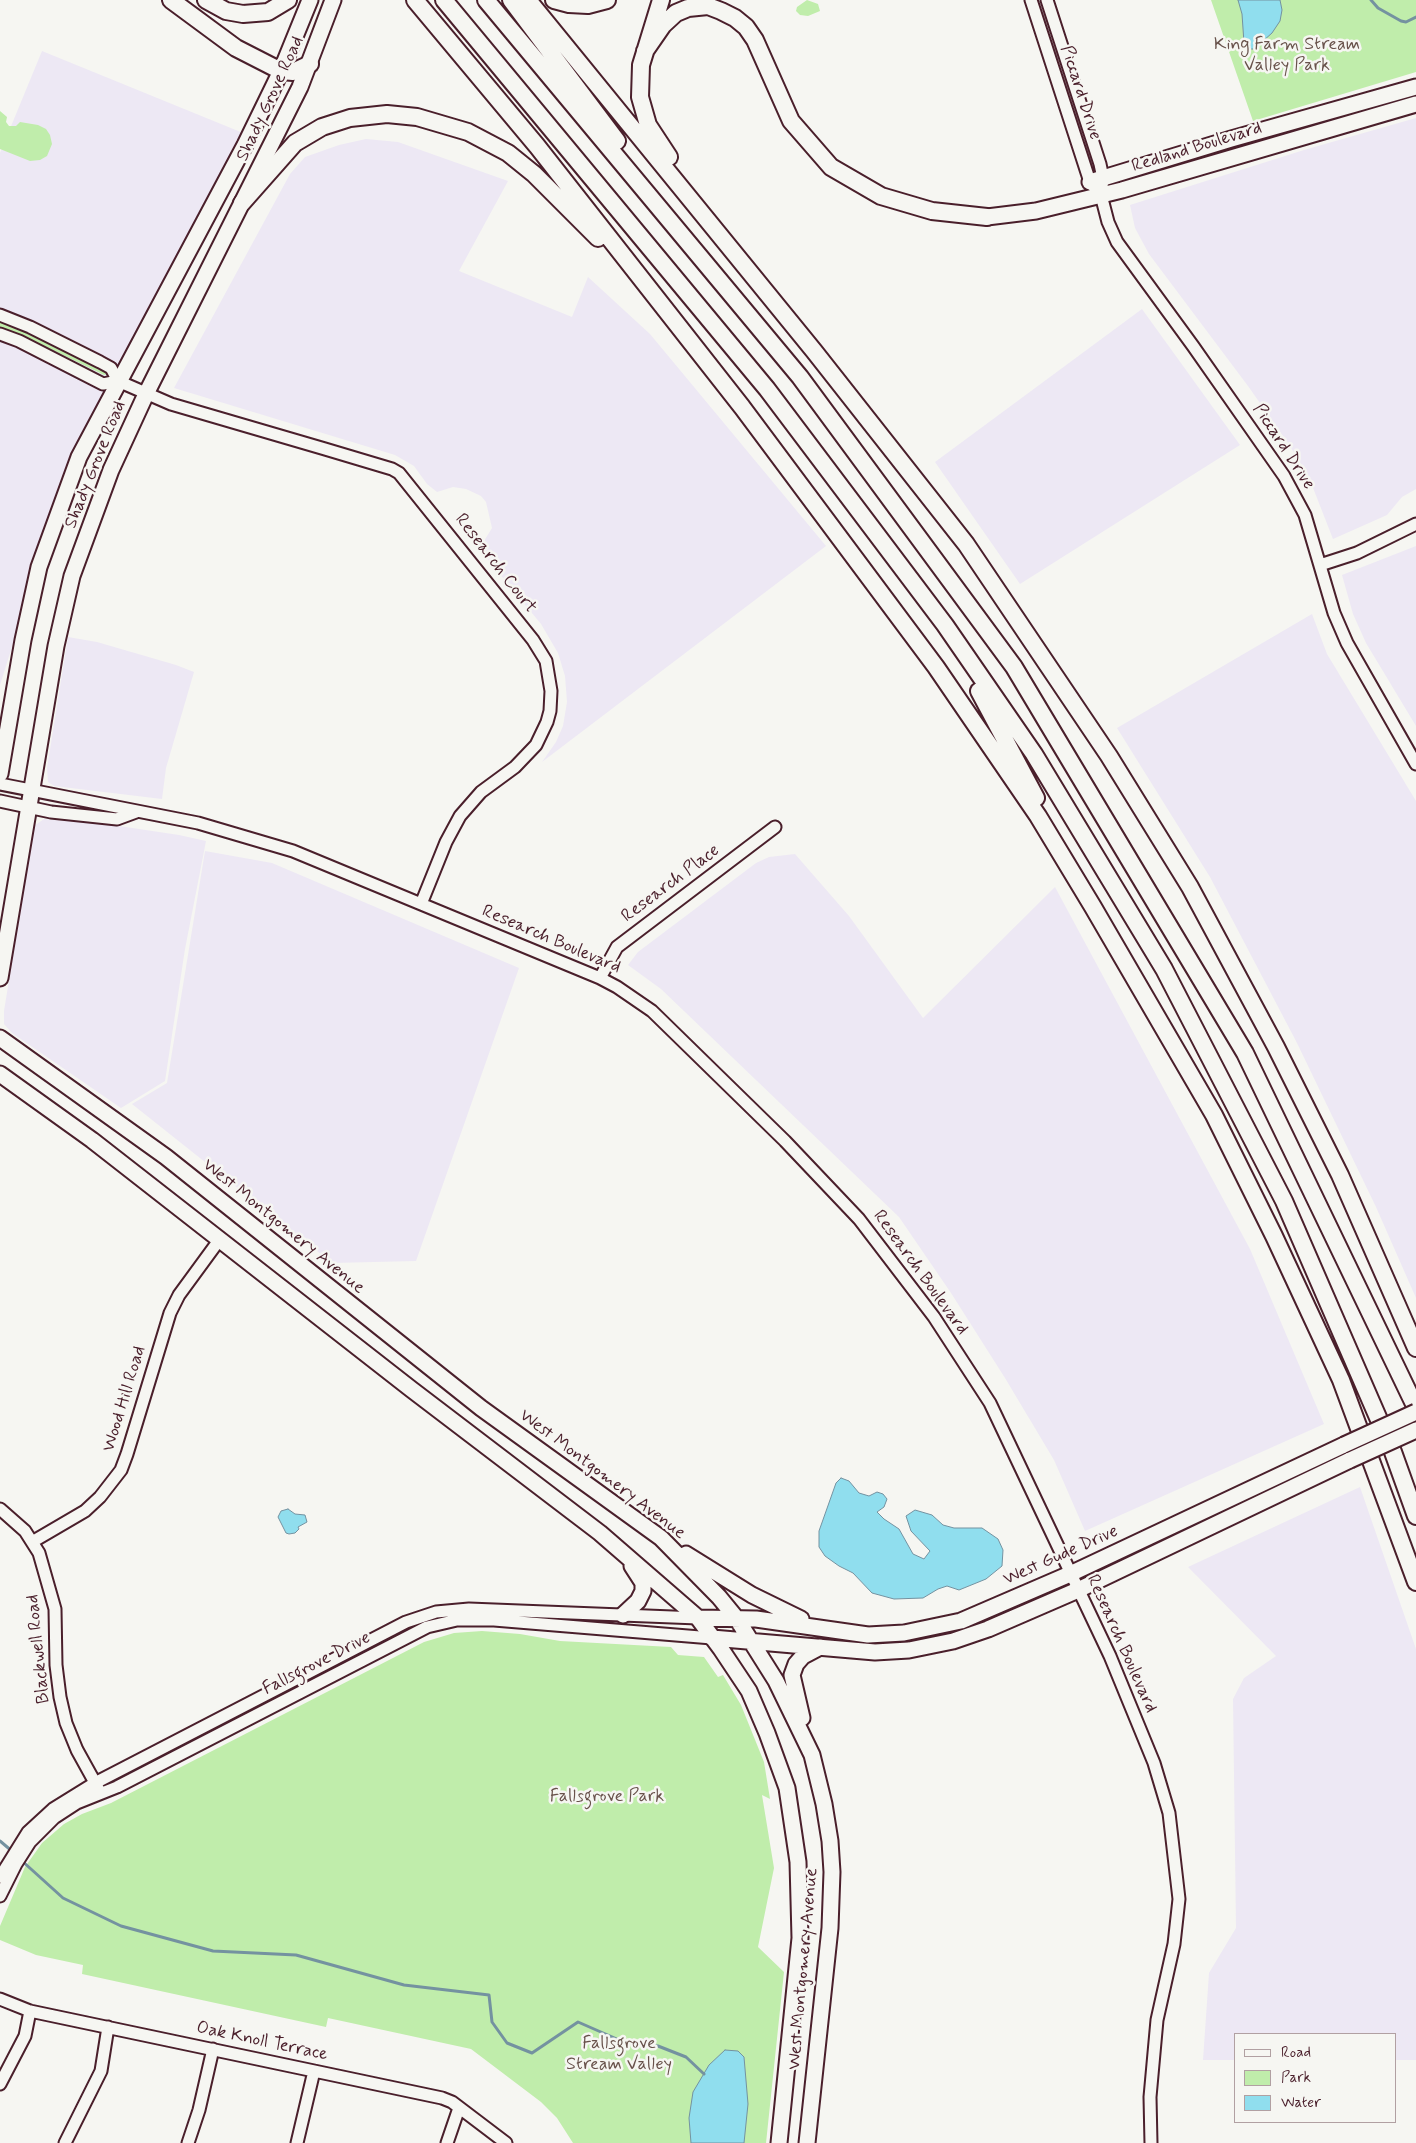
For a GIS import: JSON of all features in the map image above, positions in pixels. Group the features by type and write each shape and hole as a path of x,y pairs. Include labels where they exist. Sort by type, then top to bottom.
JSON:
{"highway":[{"path":"171,0 236,48 281,71 293,72 310,64"},
{"path":"206,0 226,11 243,14 268,12 288,0"},
{"path":"415,0 536,146 742,407 936,667 1038,816 1214,1115 1274,1236 1341,1380 1416,1582"},
{"path":"444,0 767,389 944,625 1034,754 1164,969 1284,1201 1393,1452 1416,1516"},
{"path":"486,0 800,377 1014,667 1245,1053 1416,1410"},
{"path":"511,0 578,88 695,251"},
{"path":"528,0 814,351 971,551 1109,756 1190,887 1276,1047 1340,1175 1416,1348"},
{"path":"554,0 569,4 588,5 607,0"},
{"path":"661,0 642,65 640,97 648,124 661,147 794,315 814,351"},
{"path":"645,51 662,25 676,13 688,8 708,6 721,11 735,18 746,27 754,40 791,122 831,167 881,196 932,211 987,217"},
{"path":"242,203 295,143 322,127 350,118 387,114 417,117 468,132 508,153 534,174 652,292"},
{"path":"944,625 1093,907"}],"main road":[{"name":"Shady Grove Road","path":"0,774 23,640 40,567 80,457 118,381 245,145 281,71 310,0"},
{"name":"Shady Grove Road","path":"0,978 56,646 72,576 111,470 146,394 310,64 333,0"},
{"name":"Redland Boulevard","path":"1096,180 1232,139 1416,88"},
{"name":"Redland Boulevard","path":"987,217 1036,211 1101,195 1416,104"},
{"name":"West Montgomery Avenue","path":"0,1038 166,1157 480,1408 661,1538 719,1597 736,1619 776,1681 812,1755 824,1804 830,1841 832,1872 830,1928 807,2143"},
{"path":"0,1074 92,1140 220,1239"},
{"name":"West Montgomery Avenue","path":"220,1239 623,1552 698,1618 749,1691 787,1788 798,1862 800,1938 779,2143"},
{"name":"West Gude Drive","path":"698,1618 789,1623 868,1635 904,1633 961,1622 1070,1574 1416,1410"},
{"name":"West Gude Drive","path":"712,1638 883,1652 909,1650 954,1641 988,1629 1078,1590 1416,1430"},
{"path":"661,1538 752,1595 786,1613 833,1630"},
{"path":"623,1552 643,1583 643,1591 638,1601 623,1614"},
{"path":"812,1755 792,1675 799,1660 810,1651 820,1647"}],"street":[{"name":"Piccard Drive","path":"1031,0 1096,180 1108,222 1117,242 1284,476 1305,515 1334,613 1347,643 1416,764"},
{"name":"Piccard Drive","path":"1047,0 1096,180"},
{"path":"0,315 30,327 111,368 118,381 103,384 19,341 0,334"},
{"name":"Research Court","path":"118,381 171,404 392,469 399,473 533,640 546,661 551,691 550,711 536,745 515,767 481,792 460,816 446,842 421,904"},
{"path":"1320,565 1357,552 1416,524"},
{"name":"Research Boulevard","path":"0,784 198,823 294,852 618,987 652,1011 785,1141 859,1219 934,1317 990,1403 1110,1656 1154,1764 1168,1813 1179,1899 1177,1924 1157,2020 1150,2097 1151,2143"},
{"name":"Research Boulevard","path":"0,801 50,812 117,819 137,812"},
{"name":"Research Place","path":"600,978 618,947 775,827"},
{"name":"Wood Hill Road","path":"32,1542 85,1511 100,1498 120,1470 127,1454 170,1313 179,1295 220,1239"},
{"name":"Blackwell Road","path":"0,1508 25,1531 39,1553 55,1609 56,1665 66,1723 77,1750 98,1788"},
{"name":"Fallsgrove Drive","path":"0,1877 20,1850 54,1818 98,1788 406,1622 436,1612 469,1609 698,1618"},
{"name":"Fallsgrove Drive","path":"98,1788 126,1782 427,1627 457,1620 494,1620 712,1638"},
{"name":"Fallsgrove Drive","path":"0,1896 13,1861"},
{"name":"Oak Knoll Terrace","path":"0,1999 30,2011 442,2098 459,2108 506,2143"},
{"path":"0,2084 24,2036 30,2011"},
{"path":"65,2143 100,2071 108,2027"},
{"path":"188,2143 213,2049"},
{"path":"297,2143 314,2071"},
{"path":"447,2143 459,2108"}],"shaded area":[{"path":"42,51 248,135 139,335 37,567 0,685 0,153"},
{"path":"1416,118 1416,489 1402,497 1387,515 1333,539 1308,475 1248,386 1149,254 1135,228 1130,205 1304,150"},
{"path":"366,139 398,142 508,181 459,271 572,317 588,277 650,334 826,546 542,762 556,742 563,726 567,702 565,676 558,653 541,624 484,555 481,546 492,528 486,502 481,496 466,489 453,487 437,492 427,484 414,466 395,455 174,388 290,174 305,157 339,145"},
{"path":"1142,309 1240,445 1020,584 935,462"},
{"path":"1416,546 1416,726 1366,643 1353,614 1342,575"},
{"path":"1312,614 1327,654 1416,801 1416,1298 1376,1207 1297,1043 1210,877 1117,728"},
{"path":"68,637 97,642 194,672 166,768 162,799 54,786 48,782 47,768"},
{"path":"44,819 99,823 206,841 185,949 165,1081 121,1108 12,1033 4,1024 4,1011 34,826"},
{"path":"205,851 272,863 519,968 416,1261 332,1263 132,1104 167,1083"},
{"path":"795,854 849,916 923,1018 1055,887 1250,1249 1324,1424 1085,1531 1054,1460 951,1293 899,1217 661,989 628,965 638,952 756,863 769,857"},
{"path":"1360,1487 1416,1649 1416,2060 1396,2060 1396,2033 1234,2033 1234,2060 1203,2060 1209,1973 1236,1928 1233,1699 1244,1678 1276,1656 1188,1567"}],"green space":[{"path":"807,0 818,4 820,11 808,16 800,15 796,11 797,7"},
{"name":"King Farm Stream Valley Park","path":"1211,0 1416,0 1416,72 1253,121"},
{"path":"0,111 7,117 6,122 9,126 16,126 20,122 38,125 46,129 52,144 47,156 40,160 30,161 0,149"},
{"path":"0,321 19,328 102,369 107,374 104,375 20,334 0,328"},
{"name":"Fallsgrove Park","path":"482,1631 520,1634 560,1641 671,1647 678,1655 704,1657 718,1677 723,1675 741,1705 764,1762 770,1799 762,1795 774,1868 758,1947 784,1972 766,2143 573,2143 557,2118 541,2102 471,2049 328,2018 326,2027 82,1974 83,1965 36,1955 0,1940 0,1926 25,1867 42,1843 64,1824 82,1814 111,1803 424,1642 454,1633"}],"water":[{"path":"1238,0 1280,0 1282,10 1280,21 1272,33 1254,49 1248,49 1244,43 1242,14"},
{"path":"841,1478 849,1481 859,1493 869,1496 877,1492 883,1494 887,1499 884,1507 877,1512 899,1529 913,1554 924,1559 930,1551 911,1531 906,1516 915,1510 932,1515 943,1525 954,1528 982,1528 998,1539 1003,1550 1002,1566 986,1579 959,1590 947,1586 923,1598 894,1599 872,1593 853,1573 825,1556 819,1547 819,1531 836,1483"},
{"path":"288,1509 295,1514 305,1515 307,1522 298,1527 299,1529 295,1533 289,1534 286,1533 278,1517 281,1511"},
{"path":"725,2050 738,2051 744,2057 748,2104 744,2143 691,2143 689,2118 693,2092 709,2065"}],"waterway":[{"path":"1371,0 1378,8 1401,21 1406,22 1416,17"},
{"path":"0,1841 13,1852"},
{"path":"21,1860 63,1898 121,1926 213,1951 296,1955 404,1985 489,1995 492,2022 507,2043 532,2053 578,2022 626,2043 658,2046 686,2057 704,2074"}],"park label":[{"name":"Fallsgrove Stream Valley","path":"619,2054"}]}
